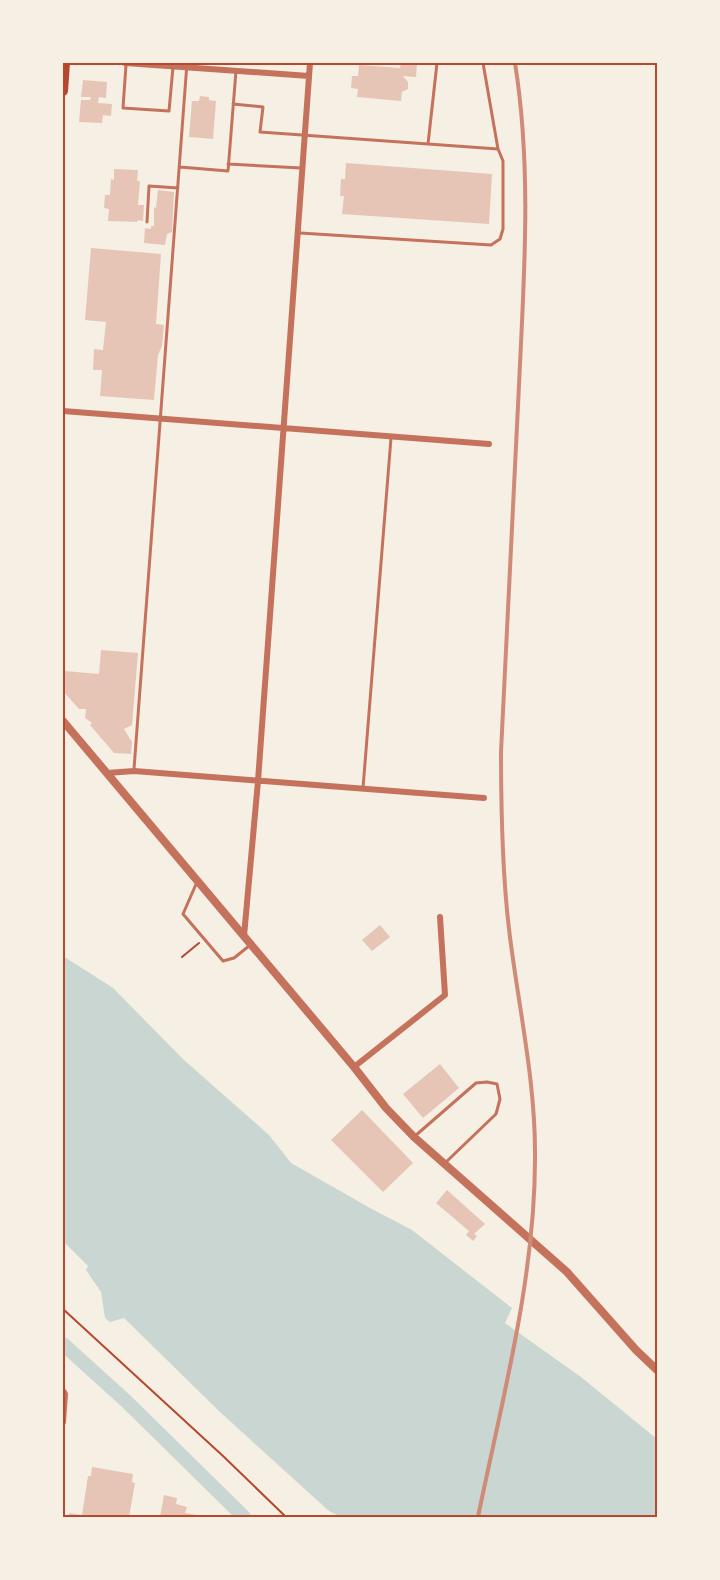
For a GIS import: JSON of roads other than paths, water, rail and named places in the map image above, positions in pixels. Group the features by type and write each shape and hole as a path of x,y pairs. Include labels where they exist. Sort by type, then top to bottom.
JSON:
{"main road":[{"path":"63,91 65,63"}],"street":[{"path":"125,63 173,67 187,65 309,76"},
{"path":"244,937 258,781 310,63"},
{"path":"63,411 489,444"},
{"path":"63,722 386,1108 443,1164 567,1272 636,1350 657,1370"},
{"path":"107,773 134,771 484,798"},
{"path":"354,1067 445,995 440,917"},
{"path":"63,1422 64,1392"}],"lane":[{"path":"125,63 123,108 169,111 173,67"},
{"path":"428,144 437,63"},
{"path":"298,232 491,245 500,239 503,229 503,161 498,149 483,63"},
{"path":"134,771 187,65"},
{"path":"179,167 228,171 236,71"},
{"path":"233,104 262,107 260,132 498,149"},
{"path":"228,164 303,168"},
{"path":"147,222 149,186 178,188"},
{"path":"363,788 392,438"},
{"path":"197,881 183,914 204,939 223,961 234,958 251,945"},
{"path":"414,1137 476,1083 497,1084 500,1099 496,1114 443,1164"}],"waterway":[{"path":"63,1344 126,1401 244,1517"}],"railway":[{"path":"478,1517 516,1339 534,1204 533,1101 507,907 501,796 501,752 525,223 524,143 515,63"}]}
